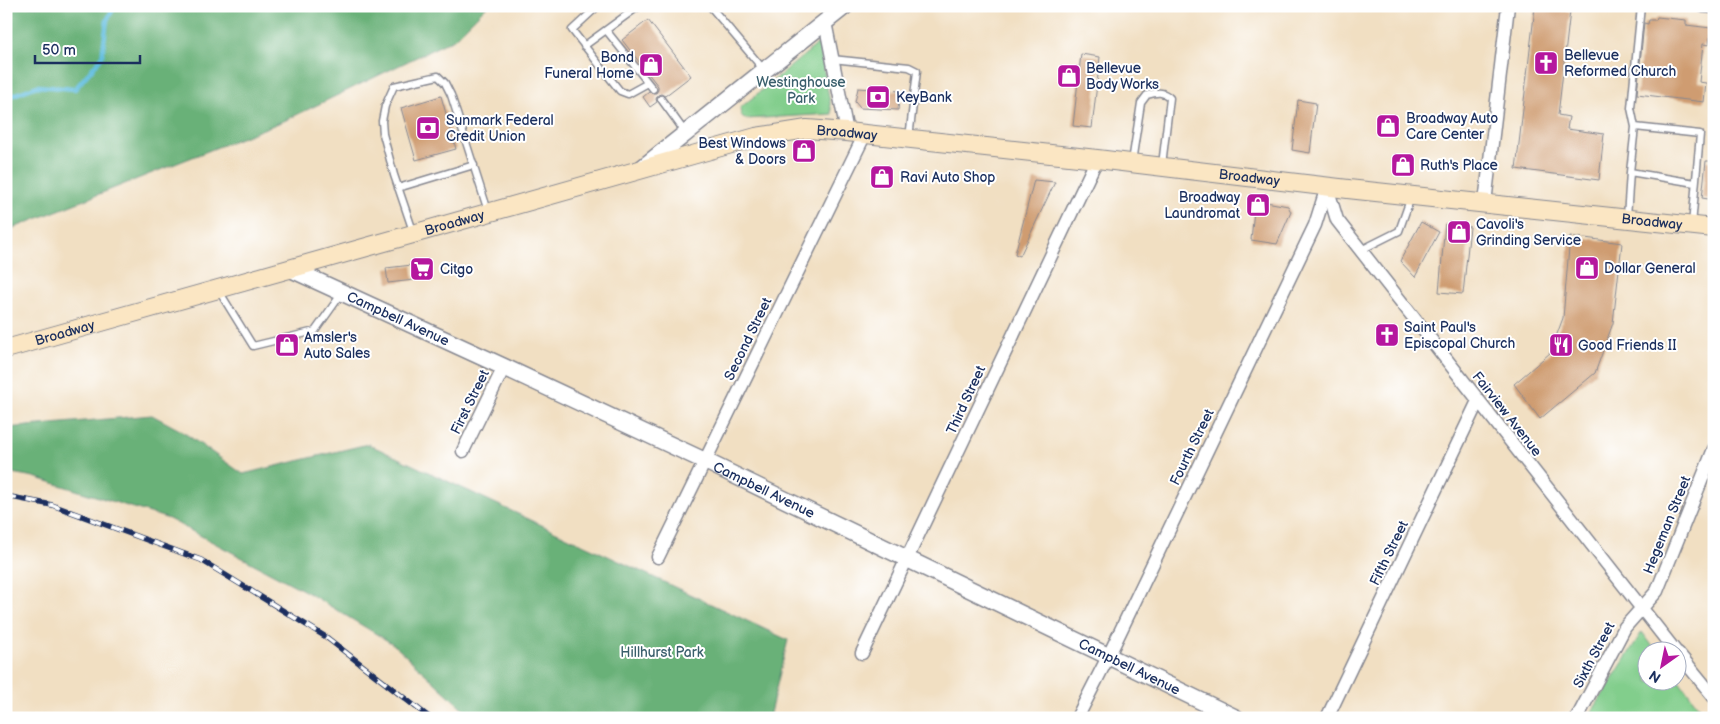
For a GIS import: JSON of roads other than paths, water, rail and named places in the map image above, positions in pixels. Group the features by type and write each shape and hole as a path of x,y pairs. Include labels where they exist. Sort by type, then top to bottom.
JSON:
{"main road":[{"name":"Broadway","path":"6,350 756,137 807,129 1097,159 1327,187 1714,228"}],"street":[{"path":"641,169 845,6"},
{"path":"1485,203 1508,6"},
{"path":"1703,6 1714,7"},
{"path":"825,22 847,132"},
{"name":"Second Street","path":"658,557 865,134"},
{"name":"Third Street","path":"862,653 1097,159"},
{"name":"Fairview Avenue","path":"1327,187 1337,220 1669,642"},
{"name":"Fourth Street","path":"1077,718 1315,225 1327,187"},
{"name":"Campbell Avenue","path":"291,269 504,366 705,461 1236,718"},
{"name":"First Street","path":"463,451 504,366"},
{"name":"Fifth Street","path":"1327,718 1478,401"},
{"name":"Hegeman Street","path":"1641,608 1657,591 1714,449"},
{"name":"Sixth Street","path":"1577,718 1625,627 1641,608"},
{"name":"Fairview Avenue","path":"1688,665 1714,697"}],"lane":[{"path":"598,6 572,30 620,91 628,94 648,83"},
{"path":"619,6 630,11"},
{"path":"584,46 639,6"},
{"path":"710,6 764,70"},
{"path":"1627,219 1635,127 1631,108 1641,6"},
{"path":"606,30 653,89"},
{"path":"832,59 909,67 917,71 909,139"},
{"path":"414,234 398,188 383,134 382,121 385,106 394,86 438,76 445,83 451,94 489,212"},
{"path":"1132,163 1141,103 1147,95 1158,92 1166,94 1170,98 1162,167"},
{"path":"661,99 686,133"},
{"path":"1635,127 1700,134 1692,226"},
{"path":"398,188 474,165"},
{"path":"1630,172 1695,182"},
{"path":"1361,250 1399,231 1412,196"},
{"path":"218,289 253,346 315,331 343,292"}],"waterway":[{"path":"6,98 37,86 75,89 102,57 107,20 115,6"}],"railway":[{"path":"6,496 52,505 201,560 326,637 430,718"}],"place":[{"name":"Bellevue Reformed Church","path":"1546,63"},
{"name":"Bond Funeral Home","path":"651,65"},
{"name":"Bellevue Body Works","path":"1069,76"},
{"name":"KeyBank","path":"878,97"},
{"name":"Broadway Auto Care Center","path":"1388,126"},
{"name":"Sunmark Federal Credit Union","path":"428,128"},
{"name":"Best Windows & Doors","path":"804,151"},
{"name":"Ruth's Place","path":"1403,165"},
{"name":"Ravi Auto Shop","path":"882,177"},
{"name":"Broadway Laundromat","path":"1258,205"},
{"name":"Cavoli's Grinding Service","path":"1459,232"},
{"name":"Dollar General","path":"1587,268"},
{"name":"Citgo","path":"422,269"},
{"name":"Saint Paul's Episcopal Church","path":"1387,335"},
{"name":"Amsler's Auto Sales","path":"287,345"},
{"name":"Good Friends II","path":"1561,345"}],"park label":[{"name":"Westinghouse Park","path":"801,90"},
{"name":"Hillhurst Park","path":"662,652"}]}
